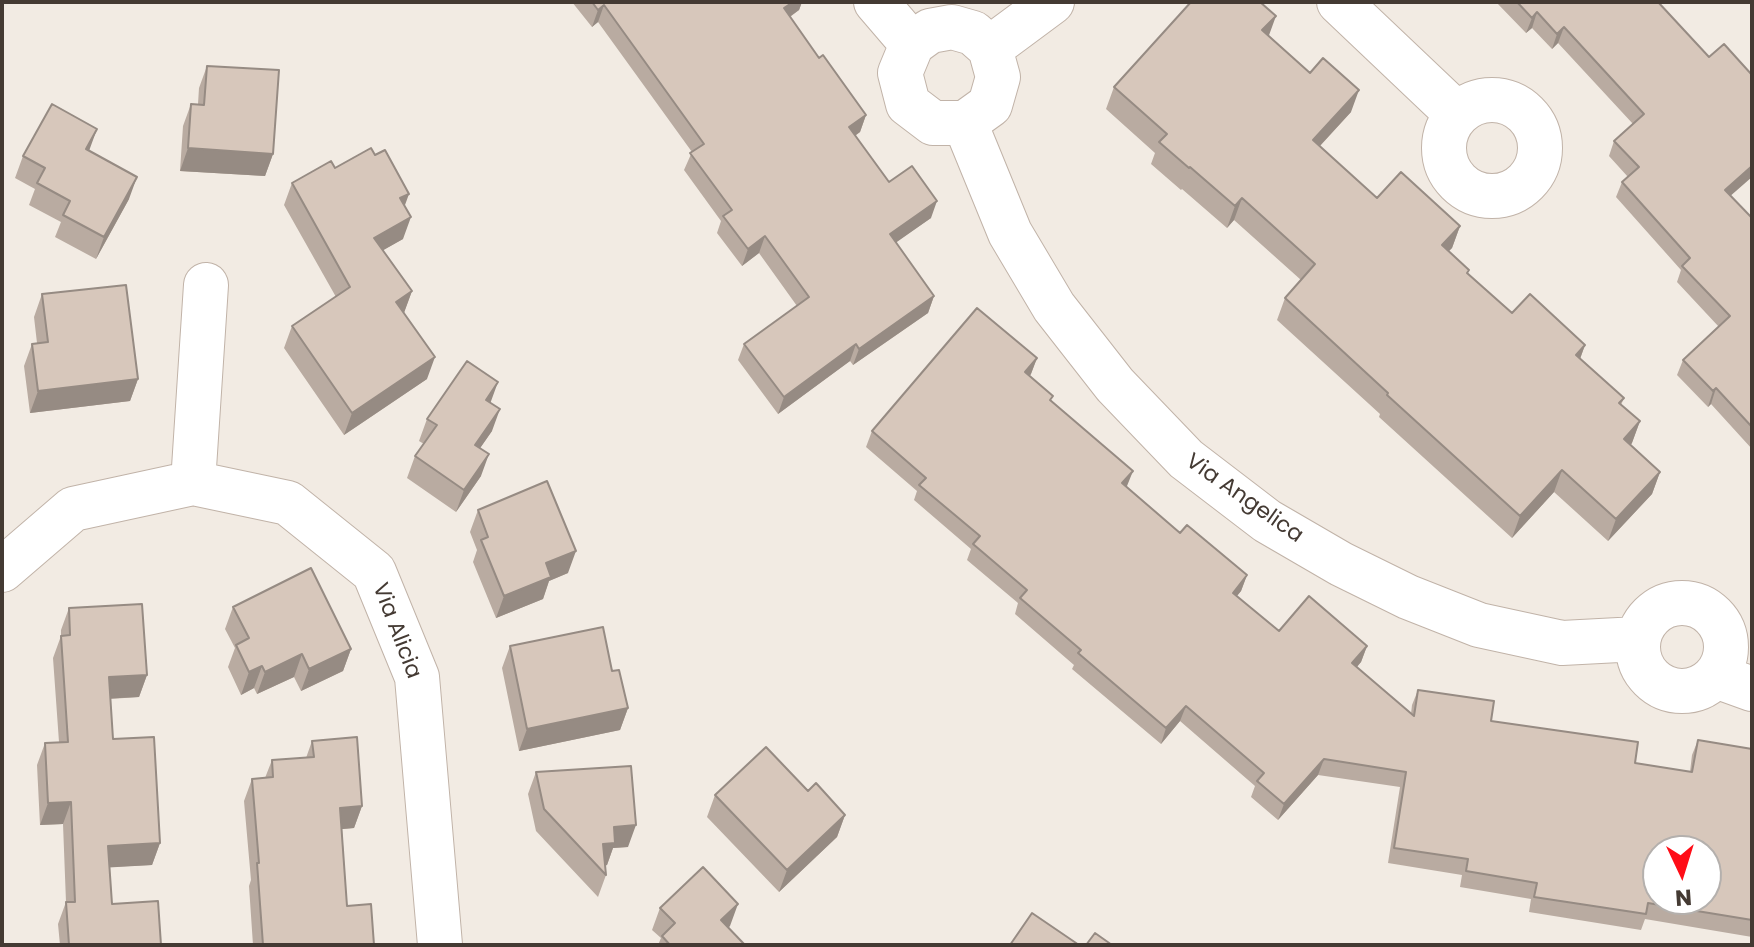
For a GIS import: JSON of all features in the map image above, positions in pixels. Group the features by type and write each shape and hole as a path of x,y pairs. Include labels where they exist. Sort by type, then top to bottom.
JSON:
{"street":[{"path":"876,2 912,44"},
{"path":"990,48 1052,2"},
{"path":"1339,2 1457,114"},
{"path":"952,27 973,33 990,48 998,77 990,105 965,123 933,123 908,104 900,73 912,44 930,31 952,27"},
{"name":"Via Angelica","path":"965,123 1010,233 1054,307 1115,385 1186,459 1267,521 1341,564 1408,597 1479,625 1562,643 1638,639"},
{"path":"2,570 73,509 193,483 206,285"},
{"name":"Via Alicia","path":"193,483 288,503 374,572 417,677 440,945"},
{"path":"1677,602 1697,605 1713,615 1725,634 1726,656 1734,682 1691,691 1663,687 1642,668 1638,639 1645,621 1659,609 1677,602"}],"building":[{"path":"592,2 793,2 784,8 819,58 823,55 866,115 849,127 889,182 912,166 937,201 890,234 934,296 859,349 856,344 784,397 744,344 809,297 765,236 748,249 723,216 732,210 690,153 704,144 604,5 598,10"},
{"path":"1191,2 1260,2 1276,16 1262,30 1310,73 1323,58 1359,90 1313,140 1377,198 1401,172 1460,226 1442,245 1469,270 1467,273 1512,313 1530,294 1585,345 1576,355 1624,398 1619,403 1640,421 1624,439 1660,472 1616,519 1562,470 1520,516 1285,298 1315,264 1242,198 1235,206 1159,142 1167,134 1114,87"},
{"path":"1517,2 1658,2 1709,57 1724,44 1752,75 1752,166 1725,190 1752,218 1752,427 1716,388 1713,391 1683,360 1730,316 1682,266 1690,258 1622,182 1639,167 1614,141 1644,114 1564,27 1557,34 1537,12 1532,18"},
{"path":"207,66 279,70 273,154 188,148 191,104 204,105"},
{"path":"52,104 97,129 86,149 137,177 104,237 63,215 70,201 37,183 45,168 23,156"},
{"path":"371,148 375,155 385,150 409,194 400,198 411,217 374,238 412,291 396,302 435,357 352,413 292,326 350,287 292,183 331,161 335,168"},
{"path":"126,285 138,379 38,391 32,344 48,342 42,294"},
{"path":"977,308 1037,358 1025,372 1053,396 1050,400 1133,471 1122,483 1180,533 1187,525 1247,575 1233,593 1279,631 1309,596 1367,646 1352,663 1414,716 1418,690 1494,701 1491,721 1638,742 1635,763 1692,772 1698,740 1752,749 1752,920 1721,915 1722,835 1642,835 1642,913 1534,897 1537,883 1466,871 1468,859 1394,848 1406,772 1324,759 1284,804 1257,781 1264,773 1186,706 1166,728 1078,653 1081,650 1020,598 1027,590 973,544 980,536 919,485 926,478 872,431"},
{"path":"467,361 498,382 486,400 500,409 475,445 489,454 464,490 415,456 437,425 427,419"},
{"path":"547,481 576,551 546,563 551,577 504,596 481,540 488,537 478,510"},
{"path":"311,568 351,649 309,669 302,654 265,672 262,666 249,672 236,645 249,638 233,607"},
{"path":"142,604 147,675 109,677 113,739 154,737 160,843 108,846 112,904 158,901 161,945 69,945 66,902 75,902 71,802 48,803 45,743 68,742 61,636 70,635 69,608"},
{"path":"603,627 612,671 619,670 628,708 527,729 510,646"},
{"path":"357,737 362,806 340,808 347,906 371,904 374,945 263,945 252,779 273,777 272,760 314,757 312,741"},
{"path":"766,747 808,791 816,783 845,815 787,870 715,795"},
{"path":"631,766 636,825 614,827 615,843 603,844 606,875 544,809 536,772"},
{"path":"703,867 738,904 721,920 745,945 670,945 662,936 675,923 660,908"},
{"path":"1032,913 1079,945 1010,945"},
{"path":"1095,933 1112,945 1086,945"}]}
